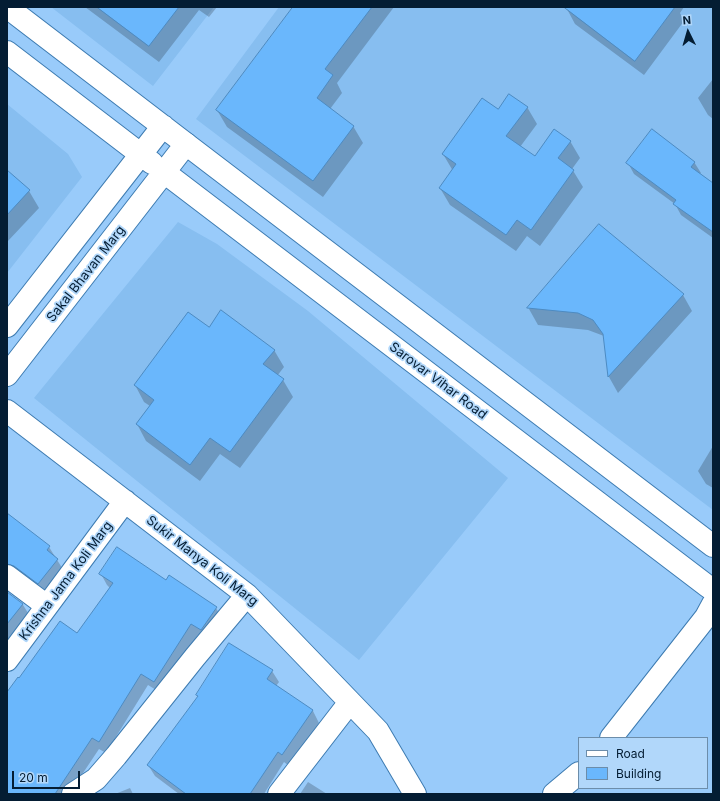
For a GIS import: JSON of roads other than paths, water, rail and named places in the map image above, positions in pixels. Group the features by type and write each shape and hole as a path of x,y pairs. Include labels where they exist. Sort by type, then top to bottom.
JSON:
{"street":[{"path":"7,7 713,546"},
{"path":"7,52 164,172"},
{"path":"7,326 163,126"},
{"name":"Sakal Bhavan Marg","path":"7,375 186,144"},
{"name":"Sarovar Vihar Road","path":"164,172 713,590"},
{"name":"Sukir Manya Koli Marg","path":"7,411 248,595 378,731 415,794"},
{"name":"Krishna Jama Koli Marg","path":"12,643 48,606 125,501"},
{"path":"7,576 48,606"},
{"path":"73,794 101,774 195,657 248,595"},
{"path":"612,737 706,617 713,604"},
{"path":"279,794 350,702"},
{"path":"554,794 578,774"}]}
